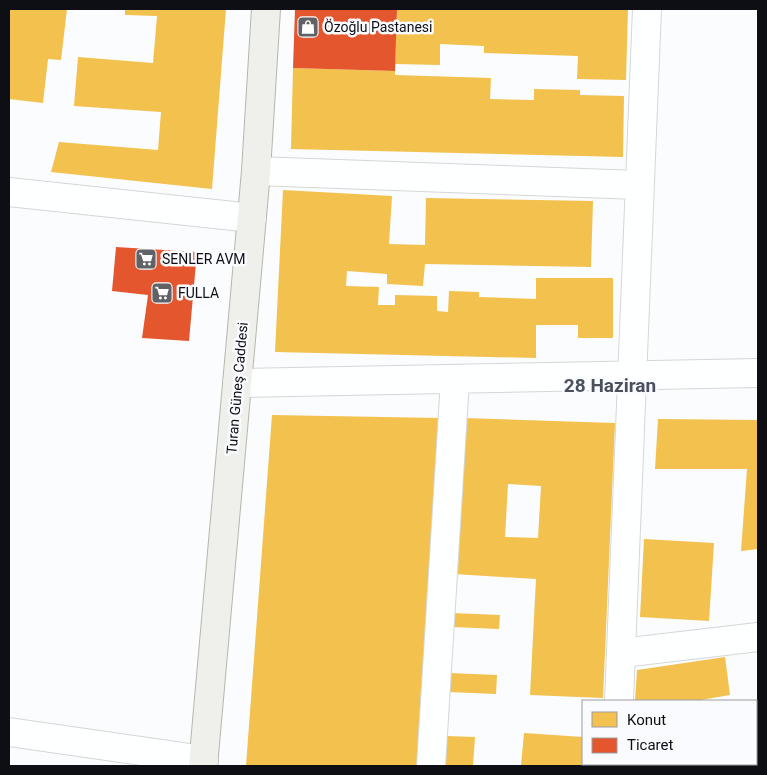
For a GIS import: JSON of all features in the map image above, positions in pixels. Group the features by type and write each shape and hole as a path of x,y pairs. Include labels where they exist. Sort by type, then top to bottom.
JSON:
{"main road":[{"name":"Turan Güneş Caddesi","path":"203,763 256,171 266,9"}],"street":[{"path":"619,700 633,374 638,185 647,9"},
{"path":"256,171 638,185"},
{"path":"9,192 252,218"},
{"path":"237,383 758,373"},
{"path":"431,766 455,380"},
{"path":"622,653 758,637"},
{"path":"9,732 203,763"}],"building: Konut":[{"path":"9,9 67,9 61,60 48,59 43,103 9,99"},
{"path":"125,9 226,9 212,189 51,172 59,142 158,150 161,112 74,106 78,57 153,63 157,16 125,15"},
{"path":"397,9 628,9 626,80 577,79 578,56 484,53 484,46 440,44 440,65 395,64"},
{"path":"293,68 395,71 395,75 491,78 490,99 534,100 534,89 580,90 580,95 624,96 623,157 291,149"},
{"path":"283,190 392,196 389,244 425,245 426,198 593,201 591,267 425,264 423,286 387,284 387,274 347,271 346,286 379,287 378,305 395,305 395,295 437,296 437,311 448,312 449,291 479,292 479,297 536,299 536,278 613,278 613,338 578,338 578,325 536,325 536,358 275,352"},
{"path":"272,415 440,418 417,766 246,766"},
{"path":"464,418 615,423 603,698 530,695 536,579 453,574","holes":["508,484 541,486 538,538 505,537"]},
{"path":"658,419 758,420 758,549 741,551 747,469 655,469"},
{"path":"644,539 714,543 709,621 640,617"},
{"path":"452,613 500,615 499,629 452,627"},
{"path":"725,657 730,695 701,700 635,700 637,670"},
{"path":"449,673 497,675 496,694 448,692"},
{"path":"524,733 582,737 582,765 594,765 594,766 521,766"},
{"path":"447,736 475,737 473,766 445,766"},
{"path":"631,765 684,765 684,766"}],"building: Ticaret":[{"path":"295,9 397,9 395,71 293,68"},
{"name":"FULLA","path":"116,247 197,252 189,341 142,338 148,295 112,291"}],"place":[{"name":"Özoğlu Pastanesi","path":"308,27"},
{"name":"SENLER AVM","path":"146,259"},
{"name":"FULLA","path":"162,293"}],"district":[{"name":"28 Haziran","path":"610,385"}]}
